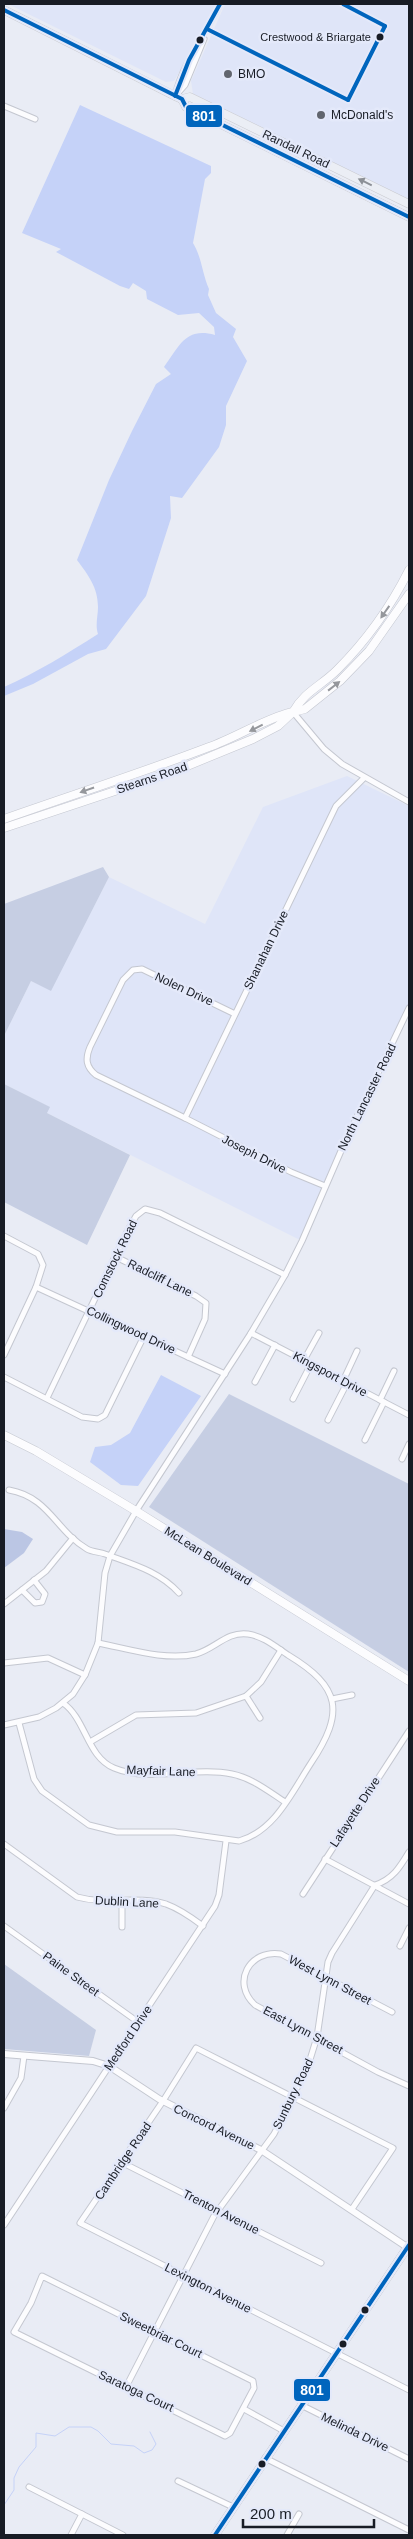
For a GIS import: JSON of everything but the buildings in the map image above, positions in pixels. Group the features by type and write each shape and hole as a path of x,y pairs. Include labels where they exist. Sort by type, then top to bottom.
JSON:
{"main road":[{"name":"Randall Road","path":"4,10 178,97 186,107 409,217"},
{"name":"Randall Road","path":"178,97 190,97 409,204"},
{"name":"Stearns Road","path":"4,828 175,771 253,739 278,726 293,712 301,699 336,671 370,634 393,601 409,570"},
{"name":"Stearns Road","path":"4,819 192,754 236,737 280,715 305,709 340,681 369,650 409,594"},
{"name":"McLean Boulevard","path":"4,1435 36,1451 136,1511 409,1681"},
{"path":"215,2535 408,2246"}],"street":[{"path":"178,97 178,82 220,4"},
{"path":"4,106 35,119"},
{"path":"293,712 342,764 409,802"},
{"name":"Shanahan Drive","path":"185,1118 336,806 364,778"},
{"name":"Nolen Drive","path":"185,1118 96,1075 86,1062 90,1047 123,980 133,970 142,969 235,1014"},
{"name":"North Lancaster Road","path":"4,1725 39,1717 63,1703 73,1694 85,1674 98,1643 105,1573 110,1556 136,1511 251,1333 285,1275 409,1008"},
{"name":"Joseph Drive","path":"185,1118 291,1172 325,1186"},
{"name":"Comstock Road","path":"47,1398 136,1216 145,1209 160,1213 285,1275"},
{"path":"4,1236 38,1254 43,1271 4,1354"},
{"name":"Radcliff Lane","path":"116,1257 196,1296 206,1304 205,1319 188,1357"},
{"name":"Collingwood Drive","path":"36,1287 90,1310 225,1374"},
{"name":"Kingsport Drive","path":"251,1333 409,1415"},
{"path":"304,1360 319,1333"},
{"path":"4,1377 90,1419 98,1418 105,1415 144,1336"},
{"path":"255,1382 275,1345"},
{"path":"328,1420 357,1351"},
{"path":"293,1399 311,1364"},
{"path":"365,1440 394,1371"},
{"path":"402,1459 409,1444"},
{"path":"9,1490 18,1492 47,1508 73,1538 88,1550 146,1569 172,1585 179,1593"},
{"path":"4,1604 34,1580 62,1553 73,1538"},
{"path":"22,1590 35,1603 42,1602 45,1594 34,1580"},
{"path":"19,1722 34,1778 42,1791 89,1825 116,1832 175,1832 226,1841 239,1841 258,1833 270,1825 329,1735 333,1719 332,1700 326,1685 315,1672 263,1639 246,1634 227,1637 198,1654 188,1655 169,1656 98,1643"},
{"path":"90,1742 136,1715 196,1714 246,1696 262,1682 281,1650"},
{"path":"4,1663 48,1658 85,1674"},
{"path":"332,1700 352,1695"},
{"path":"246,1696 260,1718"},
{"name":"Mayfair Lane","path":"63,1703 75,1714 100,1757 115,1768 131,1773 218,1772 234,1774 251,1781 285,1802"},
{"name":"Lafayette Drive","path":"303,1894 409,1731"},
{"name":"Medford Drive","path":"4,2226 203,1926 219,1895 226,1841"},
{"name":"Dublin Lane","path":"4,1844 77,1897 91,1901 164,1903 179,1909 203,1926"},
{"name":"Sunbury Road","path":"126,2387 218,2211 274,2134 312,2057 317,2037 325,1977 332,1953 375,1885 387,1880 397,1871 409,1852"},
{"path":"325,1859 409,1904"},
{"path":"122,1901 122,1927"},
{"name":"Paine Street","path":"4,1926 138,2022"},
{"path":"400,1946 409,1928"},
{"name":"West Lynn Street","path":"267,1953 281,1954 392,2012"},
{"name":"East Lynn Street","path":"267,1953 256,1957 245,1976 245,1992 255,2005 317,2037 378,2072 409,2086"},
{"name":"Cambridge Road","path":"80,2223 197,2048 292,2097"},
{"name":"Concord Avenue","path":"4,2054 93,2061 109,2066 163,2101 262,2150 408,2246"},
{"path":"4,2108 21,2078 24,2056"},
{"path":"292,2097 393,2148 352,2210"},
{"name":"Trenton Avenue","path":"121,2162 321,2263"},
{"name":"Lexington Avenue","path":"80,2223 409,2390"},
{"name":"Sweetbriar Court","path":"16,2332 42,2276 253,2381 254,2388 244,2409"},
{"name":"Saratoga Court","path":"16,2332 225,2436 230,2433 244,2409"},
{"name":"Melinda Drive","path":"301,2405 409,2459"},
{"path":"244,2409 284,2430"},
{"path":"265,2458 409,2530"},
{"path":"178,2481 233,2507"},
{"path":"29,2487 123,2535"},
{"path":"71,2535 82,2514"},
{"path":"287,2535 299,2514"}],"shaded area":[{"path":"8,4 216,4 174,81 166,82"},
{"path":"225,4 409,4 409,202 193,94 191,81"},
{"path":"80,105 211,166 211,173 205,179 193,243 209,289 208,295 216,313 236,329 233,337 247,361 226,406 226,425 219,447 182,498 170,496 171,518 146,596 106,649 88,654 33,684 4,696 4,687 40,669 98,634 98,600 92,582 77,560 109,480 132,431 156,384 171,374 164,367 180,345 190,336 205,333 215,335 214,327 199,313 178,315 147,299 146,291 133,283 129,289 120,286 56,252 61,249 22,233"},
{"path":"347,776 409,806 409,1006 300,1240 47,1113 49,1107 4,1084 4,1036 31,981 51,990 109,877 205,924 263,807"},
{"path":"103,867 109,877 51,991 31,981 4,1036 4,904"},
{"path":"4,1084 50,1107 47,1113 130,1155 87,1245 4,1202"},
{"path":"161,1375 201,1396 138,1486 121,1485 90,1462 95,1447 111,1445 130,1433"},
{"path":"229,1394 409,1484 409,1672 149,1507"},
{"path":"4,1529 22,1532 33,1539 24,1553 4,1568"},
{"path":"4,1964 96,2030 89,2056 4,2049"}],"waterway":[{"path":"4,2505 14,2490 14,2478 19,2467 36,2447 36,2433 55,2436 69,2427 91,2427 111,2444 134,2446 144,2453 152,2450 156,2444 150,2432"}],"transit line":[{"name":"801","path":"175,96 189,60 220,4"},
{"name":"801","path":"343,4 385,26"},
{"name":"801","path":"4,10 182,99 186,107 409,217"},
{"name":"801","path":"348,100 385,26"},
{"name":"801","path":"207,29 348,100"},
{"name":"801","path":"215,2535 409,2245"}],"place":[{"name":"Crestwood & Briargate","path":"380,37"},
{"name":"BMO","path":"228,74"},
{"name":"McDonald's","path":"321,115"}]}
